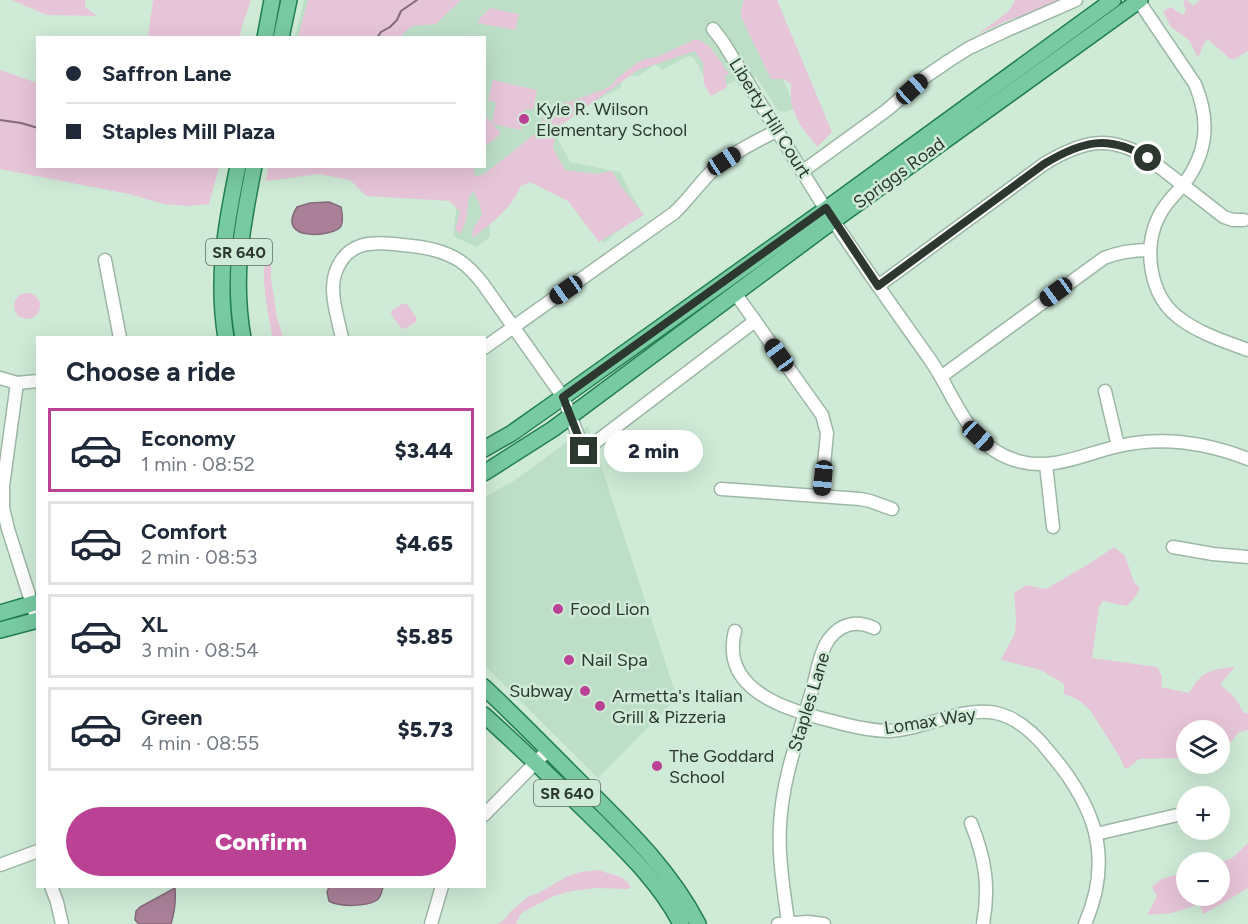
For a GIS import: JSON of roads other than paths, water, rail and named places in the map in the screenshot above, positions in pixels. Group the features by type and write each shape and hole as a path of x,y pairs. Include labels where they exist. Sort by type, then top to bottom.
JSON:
{"main road":[{"path":"265,36 273,0"},
{"path":"281,36 289,0"},
{"name":"Spriggs Road","path":"486,472 533,442 735,293 830,215 1113,0"},
{"name":"Spriggs Road","path":"486,448 512,433 830,215 1139,0"},
{"name":"SR 640","path":"226,336 222,298 222,256 238,168"},
{"name":"SR 640","path":"243,336 238,300 238,256 242,222 254,168"},
{"path":"0,613 34,603"},
{"path":"0,630 36,620"},
{"name":"SR 640","path":"486,689 637,839 671,881 698,924"},
{"name":"SR 640","path":"486,717 536,762 636,862 657,886 681,924"}],"street":[{"path":"803,171 887,110 925,77 948,61 996,35 1076,0"},
{"path":"1139,0 1188,71 1198,90 1204,111 1205,137 1195,166 1183,185 1164,206 1153,230 1149,250 1156,285 1162,298 1176,316 1203,332 1248,350"},
{"name":"Liberty Hill Court","path":"713,29 830,215 942,376 969,426 988,446 1008,458 1046,465"},
{"path":"486,347 674,213 724,161 777,130"},
{"path":"878,286 1044,164 1077,147 1102,143 1124,146 1148,158 1224,217 1244,220"},
{"path":"342,336 333,286 337,269 344,257 358,246 376,242 435,249 471,269 514,326 563,397 584,451 755,321"},
{"path":"942,376 1104,258 1117,252 1149,250"},
{"path":"105,260 120,336"},
{"path":"735,293 815,405 825,424 827,443 821,496"},
{"path":"0,378 17,383 36,381"},
{"path":"17,383 3,486 3,508 34,603"},
{"path":"1105,391 1118,446"},
{"path":"1053,527 1046,465 1118,446 1154,441 1172,441 1216,448 1248,459"},
{"path":"721,489 870,501 892,510"},
{"path":"1173,547 1248,557"},
{"name":"Staples Lane","path":"783,923 780,823 787,778 824,651 830,638 845,626 860,623 874,628"},
{"name":"Lomax Way","path":"735,631 734,657 741,676 747,684 772,701 789,709 860,728 890,731 912,728 961,714 985,712 1008,717 1030,731 1048,750 1081,796 1096,834 1098,877 1085,924"},
{"path":"486,813 548,750"},
{"path":"1096,834 1176,815"},
{"path":"971,823 979,842 986,876 987,893 983,924"},
{"path":"0,865 36,852"},
{"path":"52,888 62,924"},
{"path":"431,924 441,888"},
{"path":"783,923 824,924"}],"waterway":[{"path":"378,36 397,20 401,11 417,0"},
{"path":"0,120 36,127"}],"place":[{"name":"Kyle R. Wilson Elementary School","path":"524,119"},
{"name":"Food Lion","path":"558,609"},
{"name":"Nail Spa","path":"569,660"},
{"name":"Subway","path":"585,691"},
{"name":"Armetta's Italian Grill & Pizzeria","path":"600,706"},
{"name":"The Goddard School","path":"657,766"}]}
